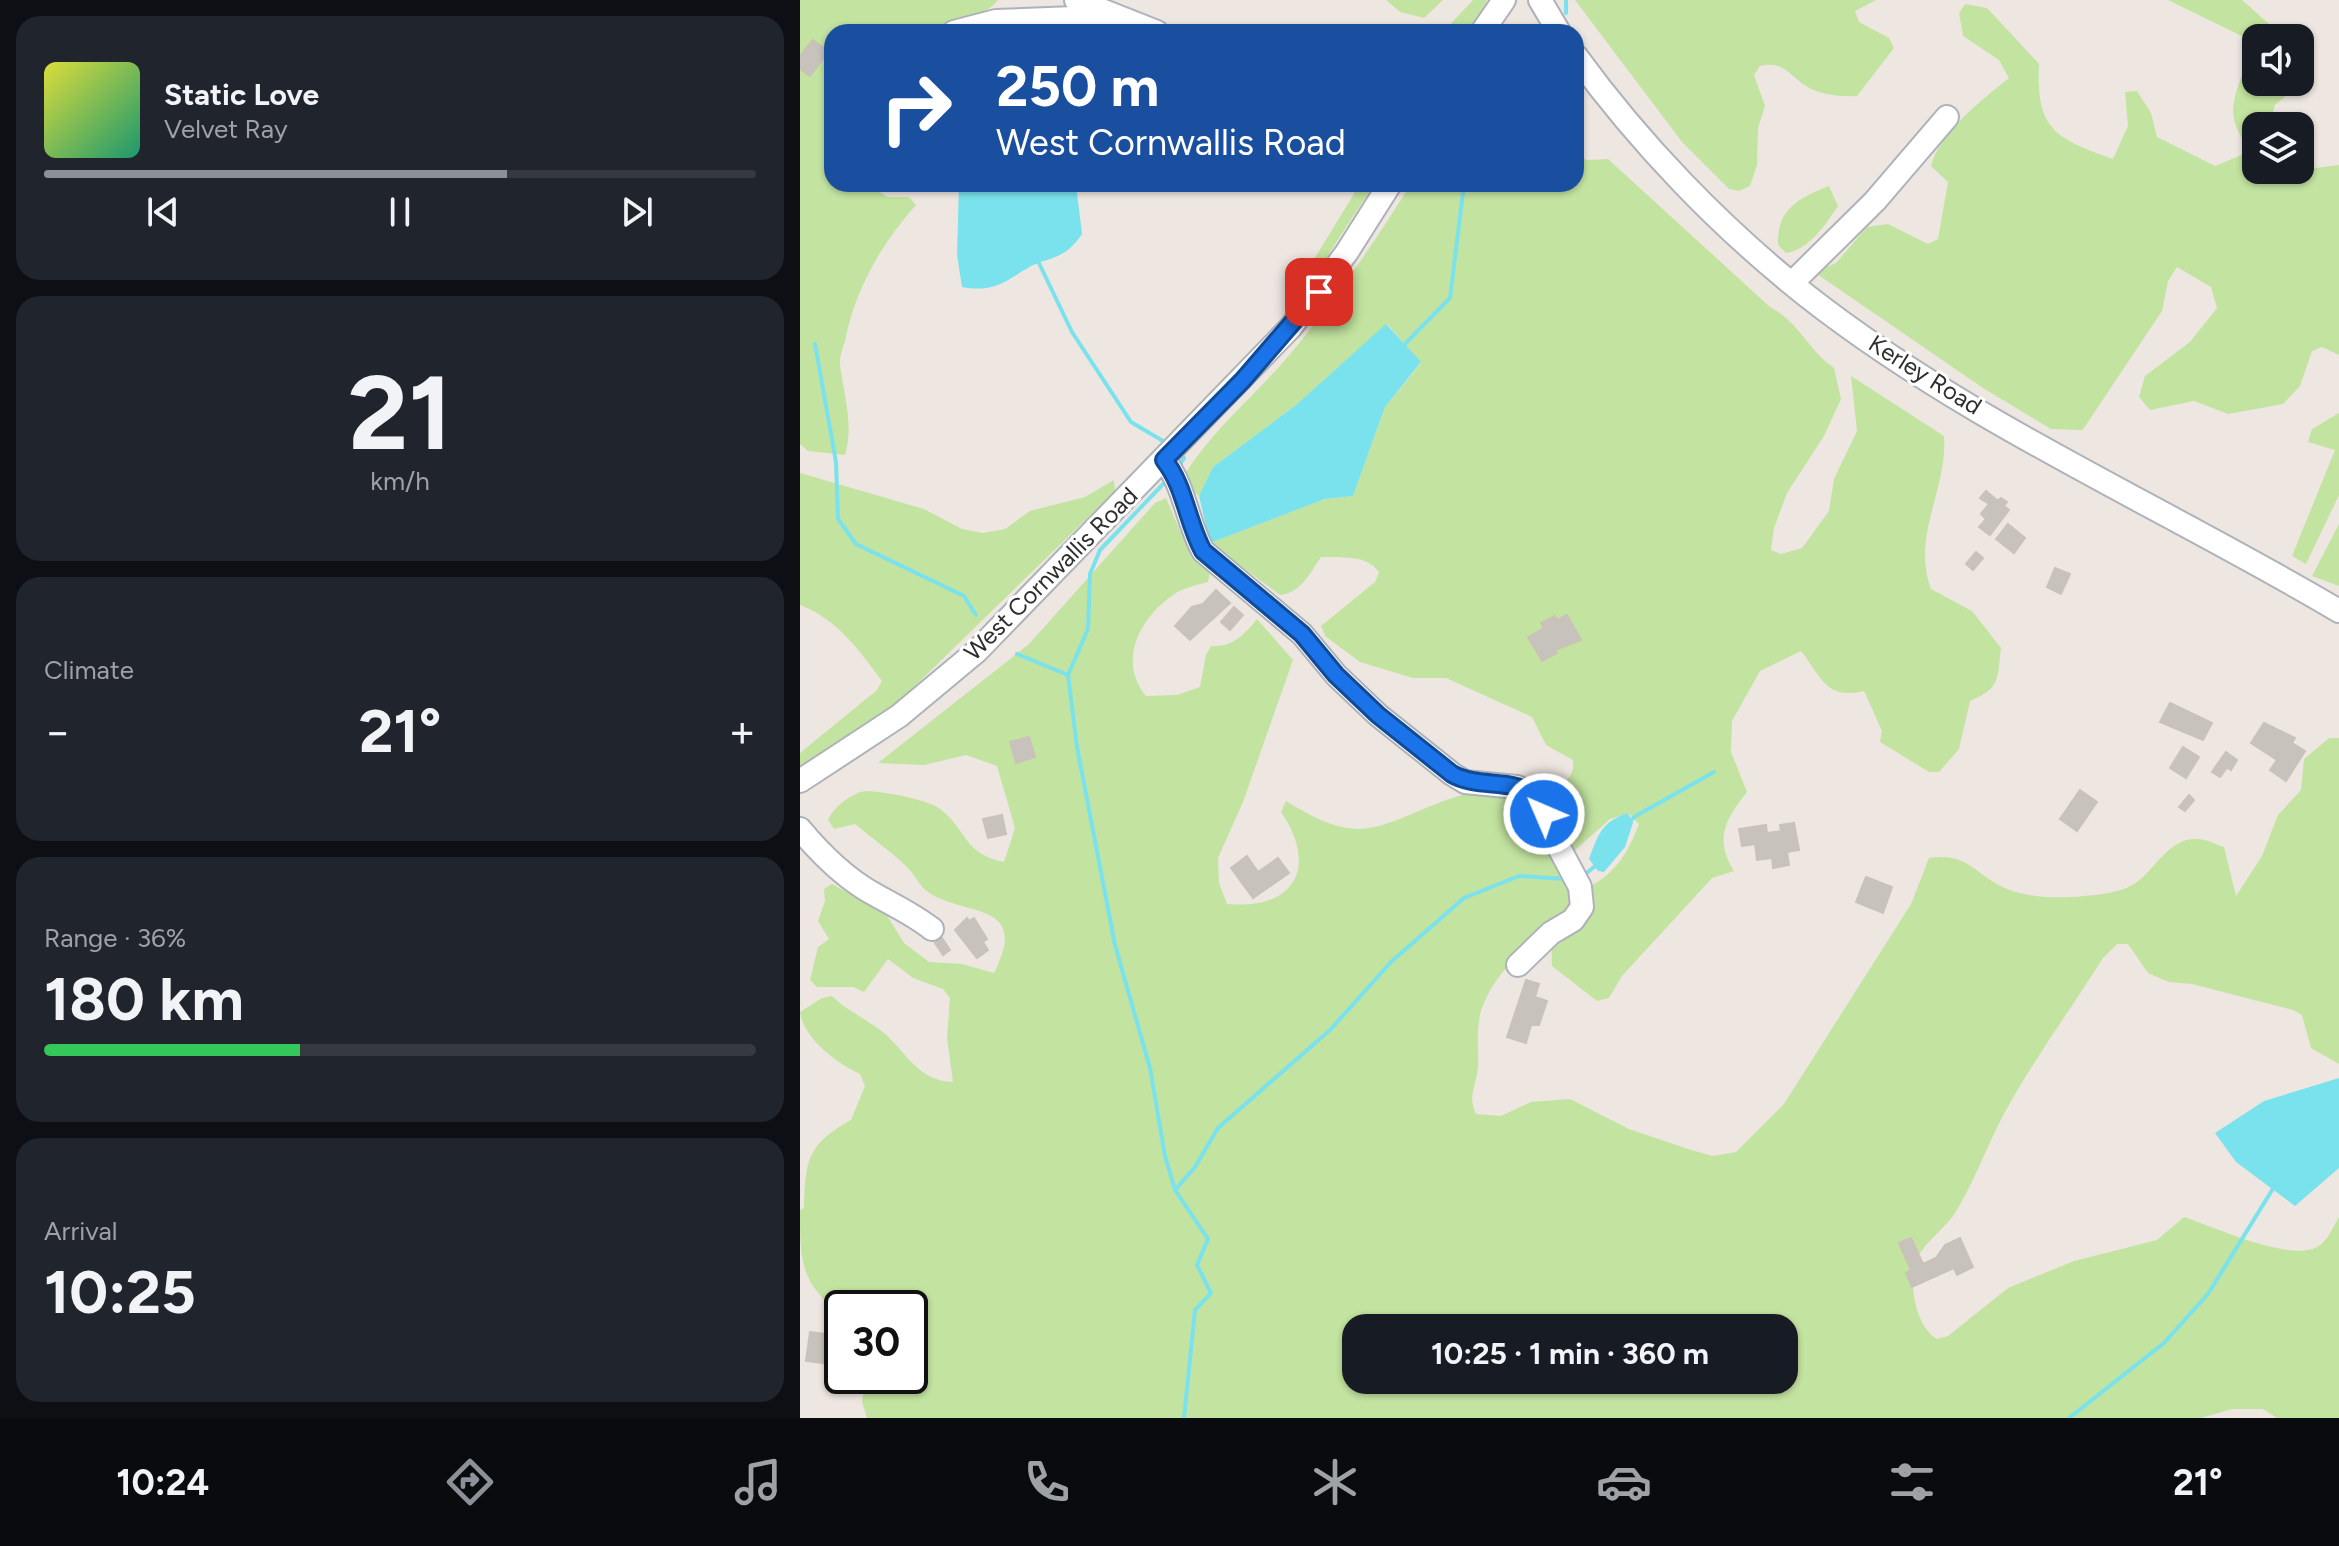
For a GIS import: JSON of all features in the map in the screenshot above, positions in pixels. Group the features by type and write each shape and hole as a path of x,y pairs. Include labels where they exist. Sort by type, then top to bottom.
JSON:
{"street":[{"path":"1076,0 1136,24"},
{"path":"1488,24 1504,0"},
{"path":"1540,0 1554,24"},
{"path":"985,24 1100,17 1105,12"},
{"name":"Kerley Road","path":"1584,66 1630,123 1687,185 1792,283 1871,342 1998,422 2339,611"},
{"path":"1792,283 1875,201 1947,117"},
{"name":"West Cornwallis Road","path":"800,781 899,716 940,684 1164,460 1291,327 1347,252 1385,192"},
{"path":"1164,460 1176,479 1193,533 1203,551 1302,634 1336,675 1378,715 1465,782 1517,787 1530,793 1580,887 1582,907 1573,920 1551,933 1518,965"},
{"path":"800,829 832,863 857,883 908,910 932,929"}],"green space":[{"path":"800,0 998,0 986,11 957,24 824,24 824,192 879,192 888,197 909,197 916,205 881,251 863,285 841,353 848,422 845,455 808,451 800,444"},
{"path":"1386,0 1443,0 1424,18 1400,12"},
{"path":"1473,0 1487,0 1475,24 1450,24"},
{"path":"1575,0 1876,0 1855,11 1859,22 1889,38 1894,48 1857,96 1817,92 1780,67 1760,66 1754,75 1765,106 1758,128 1757,165 1750,186 1739,191 1729,189 1682,142"},
{"path":"2168,0 2242,0 2269,24 2242,24 2242,36"},
{"path":"1965,4 1987,8 2039,64 2041,104 2046,118 2063,137 2077,145 2113,159 2128,126 2125,92 2137,91 2151,113 2157,137 2215,166 2242,155 2242,184 2314,184 2314,168 2339,165 2339,355 2322,347 2312,351 2300,386 2283,404 2228,414 2194,401 2150,410 2139,397 2145,376 2190,342 2217,308 2211,287 2177,267 2168,281 2162,311 2086,425 2082,430 2051,429 1983,388 1814,272 1836,263 1867,227 1888,224 1928,244 1938,239 1948,182 1931,166 1936,154 1952,129 2009,78 1999,60 1963,36 1959,13"},
{"path":"2242,76 2242,96 2286,96 2275,105 2273,112 2242,112 2242,139 2233,114"},
{"path":"1584,159 1608,159 1789,321 1834,368 1841,399 1824,436 1787,493 1774,528 1771,550 1781,554 1802,548 1829,511 1834,479 1857,431 1851,376 1944,436 1941,475 1925,550 1931,589 1972,611 2001,648 1996,681 1987,692 1970,701 1959,749 1939,772 1929,772 1880,742 1882,731 1864,691 1851,693 1833,689 1820,678 1801,651 1760,671 1732,721 1731,752 1747,792 1725,830 1724,849 1734,871 1712,878 1622,976 1609,998 1597,1001 1552,966 1551,929 1521,953 1496,981 1481,1010 1478,1066 1472,1096 1476,1114 1501,1116 1531,1102 1570,1099 1629,1129 1691,1150 1713,1156 1736,1152 1784,1104 1911,904 1929,858 1954,858 2020,893 2044,897 2080,896 2111,893 2130,886 2170,849 2186,840 2199,839 2224,847 2236,896 2262,856 2278,815 2301,790 2304,759 2329,738 2339,738 2339,1064 2311,1048 2302,1015 2293,1010 2192,984 2169,982 2148,973 2128,944 2117,944 2103,958 2016,1092 1957,1210 1919,1255 1913,1282 1919,1315 1937,1339 1948,1336 2008,1288 2074,1261 2157,1240 2184,1217 2271,1247 2305,1250 2317,1247 2324,1241 2339,1217 2339,1418 2277,1418 2263,1409 2232,1409 2201,1418 867,1418 862,1402 863,1394 928,1394 928,1290 824,1290 824,1299 810,1281 802,1257 800,1210 804,1208 808,1166 817,1146 851,1120 865,1086 860,1074 832,1057 815,1040 800,1012 822,998 832,996 884,1033 922,1071 931,1077 953,1082 947,1038 950,998 943,989 913,978 888,959 864,992 853,987 817,987 810,980 818,947 829,939 818,921 825,901 824,889 832,884 886,914 904,943 929,962 962,964 994,973 1003,950 1004,933 999,922 988,914 928,892 902,862 855,824 834,829 828,820 841,803 860,792 913,798 939,808 980,853 1004,862 1015,828 997,766 966,755 924,765 878,763 1029,644 1155,503 1166,498 1192,559 1210,572 1208,582 1173,595 1142,628 1136,641 1133,669 1137,683 1146,696 1177,695 1200,687 1206,655 1211,646 1232,642 1257,619 1293,660 1243,802 1218,858 1219,883 1227,904 1269,900 1284,892 1293,881 1298,867 1298,851 1281,812 1286,801 1330,824 1359,829 1398,820 1462,795 1483,791 1504,793 1523,803 1540,822 1575,893 1598,882 1615,867 1639,824 1628,813 1610,819 1573,852 1562,834 1548,789 1570,776 1573,760 1546,745 1532,717 1446,678 1413,678 1360,662 1325,636 1321,626 1375,582 1379,572 1374,566 1353,558 1321,557 1299,586 1280,595 1210,543 1325,499 1353,496 1385,407 1421,363 1387,324 1296,405 1213,467 1199,496 1188,487 1185,474 1195,459 1278,368 1331,302 1406,192 1584,192"},
{"path":"1829,186 1838,206 1809,242 1786,253 1778,245 1785,214 1799,201"},
{"path":"1355,192 1370,192 1293,305 1290,299 1296,281 1305,274"},
{"path":"2339,413 2339,495 2306,564 2292,556 2335,450 2308,442 2312,429"},
{"path":"800,473 924,509 962,529 983,533 1005,529 1030,511 1085,497 1114,480 1115,491 879,721 800,766 800,753 877,690 882,681 836,627 800,605"},
{"path":"2339,524 2339,586 2312,576"}],"water":[{"path":"959,192 1077,192 1082,234 1062,254 1031,266 999,284 983,288 962,287 957,255"},
{"path":"1386,324 1421,362 1385,407 1353,496 1325,499 1210,543 1199,496 1213,467 1296,405"},
{"path":"1628,813 1633,823 1625,847 1604,872 1598,871 1589,859 1598,836 1612,820"},
{"path":"2339,1078 2339,1168 2295,1206 2236,1162 2215,1133 2264,1101"}],"building":[{"path":"813,40 824,49 824,57 810,76 800,69 800,56"},
{"path":"1986,491 1998,501 2001,498 2007,502 2004,506 2009,510 1990,535 1979,527 1986,519 1981,514 1989,504 1980,498"},
{"path":"2008,524 2025,538 2014,553 1996,539"},
{"path":"1976,552 1983,558 1973,570 1966,564"},
{"path":"2055,568 2070,574 2061,594 2047,587"},
{"path":"1216,590 1230,603 1190,640 1175,626 1192,607 1203,604"},
{"path":"1234,607 1243,615 1230,630 1221,622"},
{"path":"1567,615 1581,640 1555,650 1557,653 1542,661 1528,637 1544,628 1541,623 1555,616 1557,620"},
{"path":"2170,703 2212,723 2203,740 2160,722"},
{"path":"2264,723 2295,738 2292,743 2305,751 2286,781 2270,770 2277,760 2251,743"},
{"path":"1029,737 1035,757 1016,763 1010,742"},
{"path":"2183,747 2199,757 2186,778 2170,768"},
{"path":"2226,752 2237,760 2231,770 2219,762"},
{"path":"2218,763 2226,769 2220,777 2212,772"},
{"path":"2080,790 2097,802 2077,831 2060,819"},
{"path":"2189,795 2194,800 2185,811 2179,807"},
{"path":"1002,815 1006,834 988,838 983,819"},
{"path":"1794,823 1799,850 1787,852 1789,865 1773,868 1772,858 1757,860 1755,844 1742,846 1739,829 1766,825 1767,833 1781,831 1780,825"},
{"path":"1247,856 1258,872 1278,858 1289,873 1253,898 1231,868"},
{"path":"1866,877 1892,887 1883,913 1856,902"},
{"path":"967,918 969,921 974,918 987,939 983,942 988,950 977,958 955,930"},
{"path":"942,938 950,950 943,955 935,943"},
{"path":"1526,980 1539,984 1535,997 1547,1001 1539,1025 1531,1025 1526,1043 1507,1037"},
{"path":"1911,1238 1923,1264 1936,1258 1945,1245 1960,1238 1973,1267 1957,1275 1954,1268 1912,1287 1906,1273 1911,1270 1899,1243"},
{"path":"810,1332 824,1334 824,1363 806,1361"}],"waterway":[{"path":"1566,0 1566,13"},
{"path":"1402,347 1450,298 1463,192"},
{"path":"1037,259 1072,332 1131,422 1163,441"},
{"path":"815,344 836,462 838,519 856,544 964,596 976,615"},
{"path":"1178,468 1184,458"},
{"path":"1168,479 1100,550 1090,574 1088,629 1068,675 1077,747 1115,945 1150,1068 1165,1156 1175,1190 1208,1239 1197,1265 1211,1293 1195,1310 1184,1418"},
{"path":"1017,654 1068,675"},
{"path":"1628,824 1634,817 1714,772"},
{"path":"1584,875 1599,863"},
{"path":"1175,1190 1195,1167 1218,1128 1330,1030 1391,962 1464,898 1519,876 1565,879"},
{"path":"2069,1418 2164,1343 2208,1294 2274,1187"}],"route":[{"path":"1319,292 1243,380 1164,460 1176,479 1193,533 1203,551 1302,634 1336,675 1378,715 1465,782 1517,787 1530,793 1544,814"}]}
